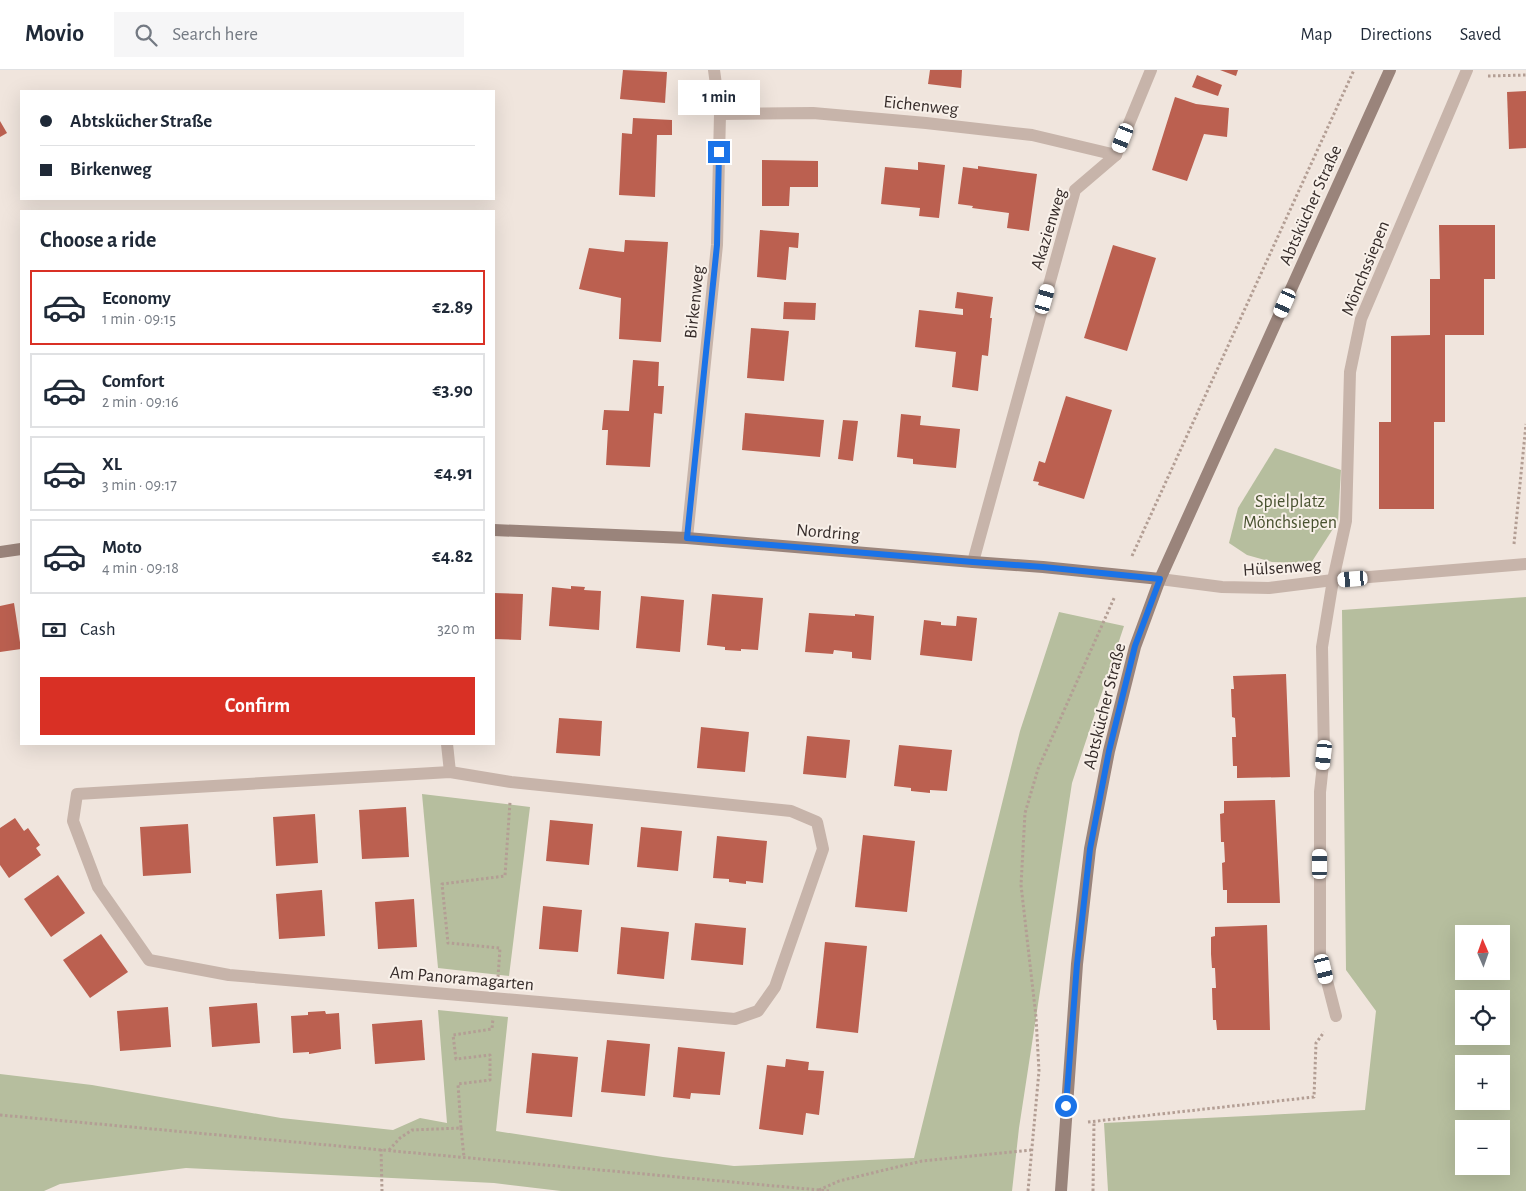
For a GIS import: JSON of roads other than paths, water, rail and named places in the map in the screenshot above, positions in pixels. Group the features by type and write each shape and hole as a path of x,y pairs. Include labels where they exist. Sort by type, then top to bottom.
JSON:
{"street":[{"name":"Birkenweg","path":"687,538 717,245 720,114 714,70"},
{"name":"Akazienweg","path":"973,562 1075,190 1116,155 1150,70"},
{"name":"Abtskücher Straße","path":"1061,1191 1077,964 1090,849 1109,751 1135,646 1160,579 1390,70"},
{"name":"Mönchssiepen","path":"1336,1016 1320,954 1320,792 1324,755 1322,647 1333,580 1346,521 1350,372 1361,319 1466,73"},
{"name":"Eichenweg","path":"720,114 813,113 926,123 1032,135 1116,155"},
{"name":"Nordring","path":"495,530 687,538 1043,567 1160,579"},
{"path":"0,552 20,549"},
{"name":"Hülsenweg","path":"1160,579 1222,587 1269,588 1333,580 1526,564"},
{"path":"447,745 450,772"},
{"name":"Am Panoramagarten","path":"450,772 511,782 791,811 817,822 823,849 775,987 758,1011 735,1019 229,975 149,960 98,887 73,822 77,794 450,772"}],"park label":[{"name":"Spielplatz Mönchsiepen","path":"1290,511"}]}
